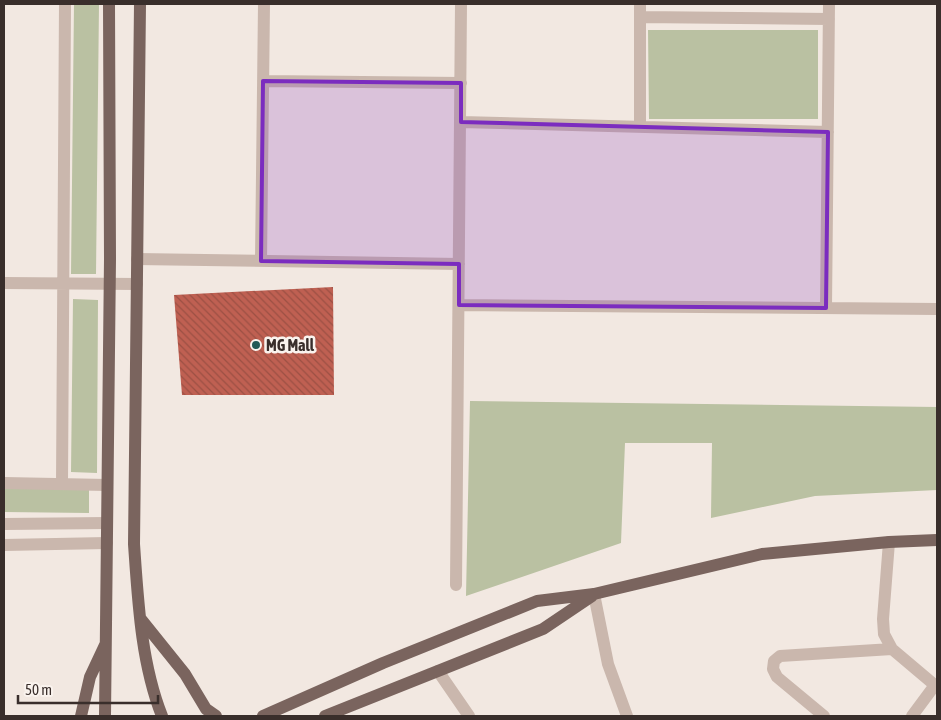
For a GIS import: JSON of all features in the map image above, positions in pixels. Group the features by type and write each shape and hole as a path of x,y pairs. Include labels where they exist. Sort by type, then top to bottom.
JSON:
{"main road":[{"path":"105,716 110,284 109,4"},
{"path":"140,4 134,544 139,616 149,668 162,716"},
{"path":"263,716 383,664 537,601 594,594 762,554 889,542 937,540"},
{"path":"325,716 543,629 594,594"},
{"path":"139,616 185,674 206,709 216,716"},
{"path":"81,716 90,677 107,641"}],"street":[{"path":"62,484 65,4"},
{"path":"262,261 264,4"},
{"path":"456,585 461,4"},
{"path":"640,4 640,127"},
{"path":"826,308 829,4"},
{"path":"640,17 829,19"},
{"path":"263,81 461,83"},
{"path":"460,122 828,132"},
{"path":"137,260 459,264"},
{"path":"4,283 137,284"},
{"path":"458,305 937,309"},
{"path":"4,483 107,485"},
{"path":"4,524 107,523"},
{"path":"889,542 884,634 892,649 936,686 912,716"},
{"path":"4,545 106,543"},
{"path":"594,594 608,664 627,716"},
{"path":"824,716 777,676 773,669 774,661 780,656 892,649"},
{"path":"438,671 469,716"}],"highlighted area":[{"path":"263,81 461,83 461,122 828,132 826,308 459,305 459,264 261,261"}],"green space":[{"path":"74,4 99,4 96,274 71,274"},
{"path":"648,30 818,30 818,119 649,119"},
{"path":"73,299 98,300 97,473 71,472"},
{"path":"470,401 937,407 937,490 815,496 711,518 712,443 625,443 621,543 466,596"},
{"path":"4,488 89,489 89,513 4,512"}],"building":[{"name":"MG Mall","path":"333,287 334,395 182,395 174,295"}],"place":[{"name":"MG Mall","path":"256,345"}]}
